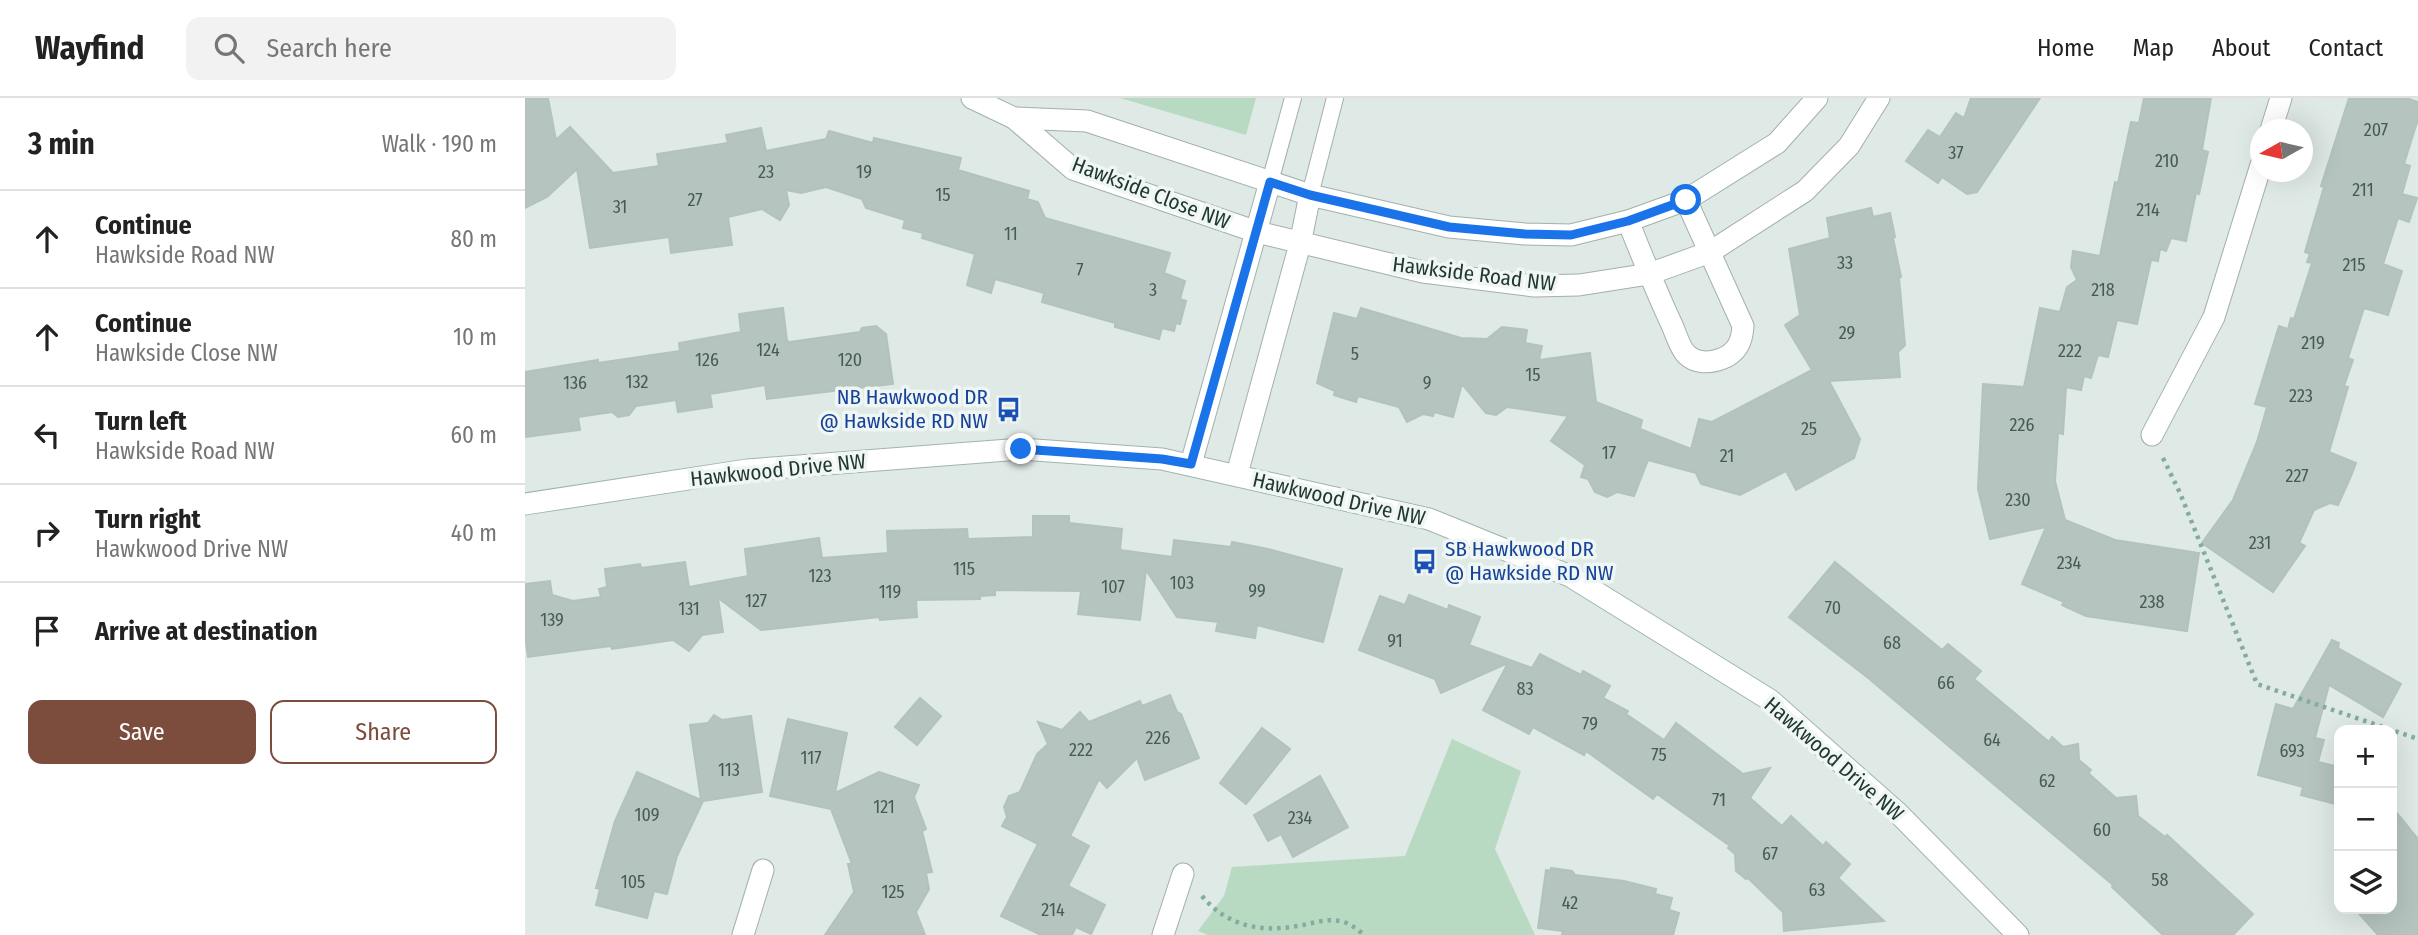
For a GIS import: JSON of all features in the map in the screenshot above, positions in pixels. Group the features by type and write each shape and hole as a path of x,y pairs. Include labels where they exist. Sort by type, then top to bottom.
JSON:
{"street":[{"name":"Hawkside Close NW","path":"972,98 1014,118 1073,169 1300,244"},
{"name":"Hawkside Road NW","path":"1310,195 1449,227 1571,235 1628,221 1686,200 1777,143 1817,98"},
{"name":"Hawkside Road NW","path":"1300,244 1423,272 1534,286 1579,285 1649,274 1710,252 1805,191 1849,146 1879,98"},
{"path":"2274,119 2281,98"},
{"name":"Hawkside Close NW","path":"1014,118 1087,121 1310,195"},
{"path":"1191,464 1270,182"},
{"path":"2152,435 2214,317 2255,182"},
{"path":"1237,474 1300,244 1310,195"},
{"path":"1628,221 1685,354 1697,362 1714,361 1728,356 1737,348 1743,326 1686,200"},
{"name":"Hawkwood Drive NW","path":"525,504 747,470 1021,449 1162,459 1429,519 1570,576 1770,700 1898,814 2018,935"},
{"path":"743,935 763,870"},
{"path":"1163,935 1183,874"}],"lane":[{"path":"1270,182 1293,98"},
{"path":"1310,195 1335,98"}],"path":[{"path":"2152,435 2180,493 2257,684 2418,739"},
{"path":"1183,874 1212,909 1236,922 1281,928 1318,921 1341,921 1364,935"}],"green space":[{"path":"1120,98 1256,98 1246,135"},
{"path":"1452,739 1521,771 1495,849 1535,935 1208,935 1198,931 1224,896 1232,867 1405,856"}],"building":[{"path":"525,98 548,98 556,140 570,127 613,173 659,166 657,154 728,143 726,135 761,128 766,151 826,139 829,131 873,143 874,138 961,158 958,170 1029,191 1027,199 1038,202 1045,218 1170,253 1164,273 1185,281 1180,299 1186,301 1180,324 1176,323 1174,331 1162,328 1159,339 1042,302 1044,293 995,279 991,293 967,285 975,254 922,238 923,233 903,228 905,220 866,208 862,199 826,187 801,193 786,190 789,205 780,220 762,209 728,217 732,245 671,253 669,237 590,248 577,169 547,197 525,208"},
{"path":"1971,98 2040,98 1977,192 1967,194 1942,177 1938,183 1906,161 1928,130 1940,137 1956,113 1964,118"},
{"path":"2144,98 2211,98 2202,150 2208,152 2199,194 2196,193 2186,241 2171,238 2166,251 2160,249 2158,261 2151,260 2137,324 2117,320 2108,357 2098,355 2091,378 2084,376 2081,390 2066,387 2063,434 2058,433 2055,481 2065,520 2115,540 2199,553 2187,631 2086,616 2062,605 2064,602 2022,584 2046,527 1990,539 1978,489 1983,384 2024,387 2040,308 2060,312 2067,287 2077,280 2071,267 2073,251 2100,256 2131,122 2139,123"},
{"path":"2349,98 2406,98 2418,102 2418,119 2404,164 2410,166 2402,194 2417,198 2409,222 2398,218 2383,264 2402,271 2388,315 2364,308 2348,358 2353,360 2344,386 2348,387 2329,452 2356,463 2338,505 2330,503 2314,510 2299,543 2305,546 2273,592 2202,543 2233,500 2257,442 2267,407 2255,404 2279,326 2288,329 2291,318 2294,319 2312,263 2307,262 2310,254 2305,252 2324,187 2321,186"},
{"path":"1871,208 1873,217 1890,213 1895,237 1893,238 1901,277 1905,345 1898,352 1900,377 1829,381 1860,439 1854,458 1796,490 1786,471 1740,495 1701,484 1696,473 1648,460 1634,496 1617,492 1607,497 1595,492 1588,479 1581,477 1585,465 1551,441 1568,416 1507,407 1496,415 1486,413 1462,384 1453,417 1434,412 1433,416 1423,414 1407,422 1399,407 1358,396 1356,402 1334,395 1335,391 1317,383 1334,313 1357,319 1361,308 1461,338 1487,339 1502,327 1527,330 1525,343 1542,346 1539,360 1590,353 1596,402 1642,420 1640,429 1691,449 1699,419 1712,422 1812,370 1785,325 1800,315 1789,249 1830,238 1827,218"},
{"path":"783,308 787,341 790,342 860,332 862,328 876,326 886,334 893,384 767,399 765,385 710,394 712,407 678,412 676,400 636,406 629,415 618,417 612,412 578,417 580,430 525,437 525,372 680,351 679,343 741,332 739,314"},
{"path":"1033,516 1069,516 1069,523 1122,529 1120,550 1172,557 1174,540 1231,547 1232,542 1342,569 1323,642 1257,625 1255,638 1216,631 1218,622 1177,617 1146,570 1140,620 1078,614 1081,591 995,590 995,595 980,596 980,599 916,600 917,617 880,620 879,617 761,630 718,598 723,632 702,635 689,651 673,640 528,657 525,636 525,584 550,581 552,595 573,601 601,597 599,589 607,587 605,569 640,564 641,568 685,562 689,587 748,576 745,549 819,538 822,558 888,553 887,531 967,529 968,539 1033,537"},
{"path":"1835,562 1942,650 1948,644 1981,671 1974,679 2049,742 2052,737 2063,747 2078,744 2079,760 2091,770 2088,773 2116,798 2136,796 2138,816 2165,837 2167,835 2253,914 2233,935 2163,935 2112,887 2113,885 1867,677 1789,617"},
{"path":"1409,595 1448,610 1449,605 1480,617 1469,645 1532,668 1540,654 1581,675 1583,671 1610,686 1603,698 1628,711 1626,714 1664,740 1676,723 1743,774 1770,768 1750,798 1782,826 1791,816 1823,846 1826,842 1850,864 1838,878 1884,921 1784,931 1783,912 1748,878 1736,871 1735,854 1728,848 1730,846 1657,794 1653,799 1586,751 1584,755 1533,727 1529,734 1483,710 1508,663 1441,693 1435,679 1359,650 1380,596 1405,605"},
{"path":"2332,640 2339,643 2338,648 2401,684 2383,717 2329,685 2315,738 2324,740 2318,762 2334,766 2334,804 2301,795 2303,787 2258,775 2276,704 2293,709"},
{"path":"1170,695 1199,758 1145,780 1137,758 1107,788 1099,779 1070,836 1089,846 1068,886 1105,905 1091,934 1076,927 1072,935 1041,935 1001,916 1038,844 1002,826 1007,817 1004,807 1009,796 1020,792 1037,754 1048,744 1038,722 1062,730 1080,712 1089,722 1140,701 1142,706"},
{"path":"920,698 941,716 917,745 895,727"},
{"path":"714,715 722,720 751,716 762,792 703,801 677,856 667,894 654,891 647,918 596,905 600,889 596,888 615,821 637,772 701,800 690,725 708,723"},
{"path":"788,719 847,733 835,793 879,772 919,785 914,797 926,829 922,831 932,872 926,873 929,889 916,912 925,935 825,935 854,892 848,864 852,864 831,809 770,796"},
{"path":"1262,728 1290,749 1246,804 1220,783"},
{"path":"1320,776 1348,827 1293,857 1281,834 1268,841 1254,815"},
{"path":"2397,813 2418,839 2418,935 2378,935 2359,914 2397,914"},
{"path":"1551,868 1572,871 1575,875 1624,881 1656,889 1655,894 1672,898 1669,910 1679,913 1673,935 1562,935 1563,931 1538,928 1546,870 1550,871"}],"place":[{"name":"NB Hawkwood DR @ Hawkside RD NW","path":"1008,409"},
{"name":"SB Hawkwood DR @ Hawkside RD NW","path":"1425,561"}],"route":[{"path":"1021,449 1162,459 1191,464 1270,182 1310,195 1449,227 1525,234 1571,235 1628,221 1686,200"}]}
